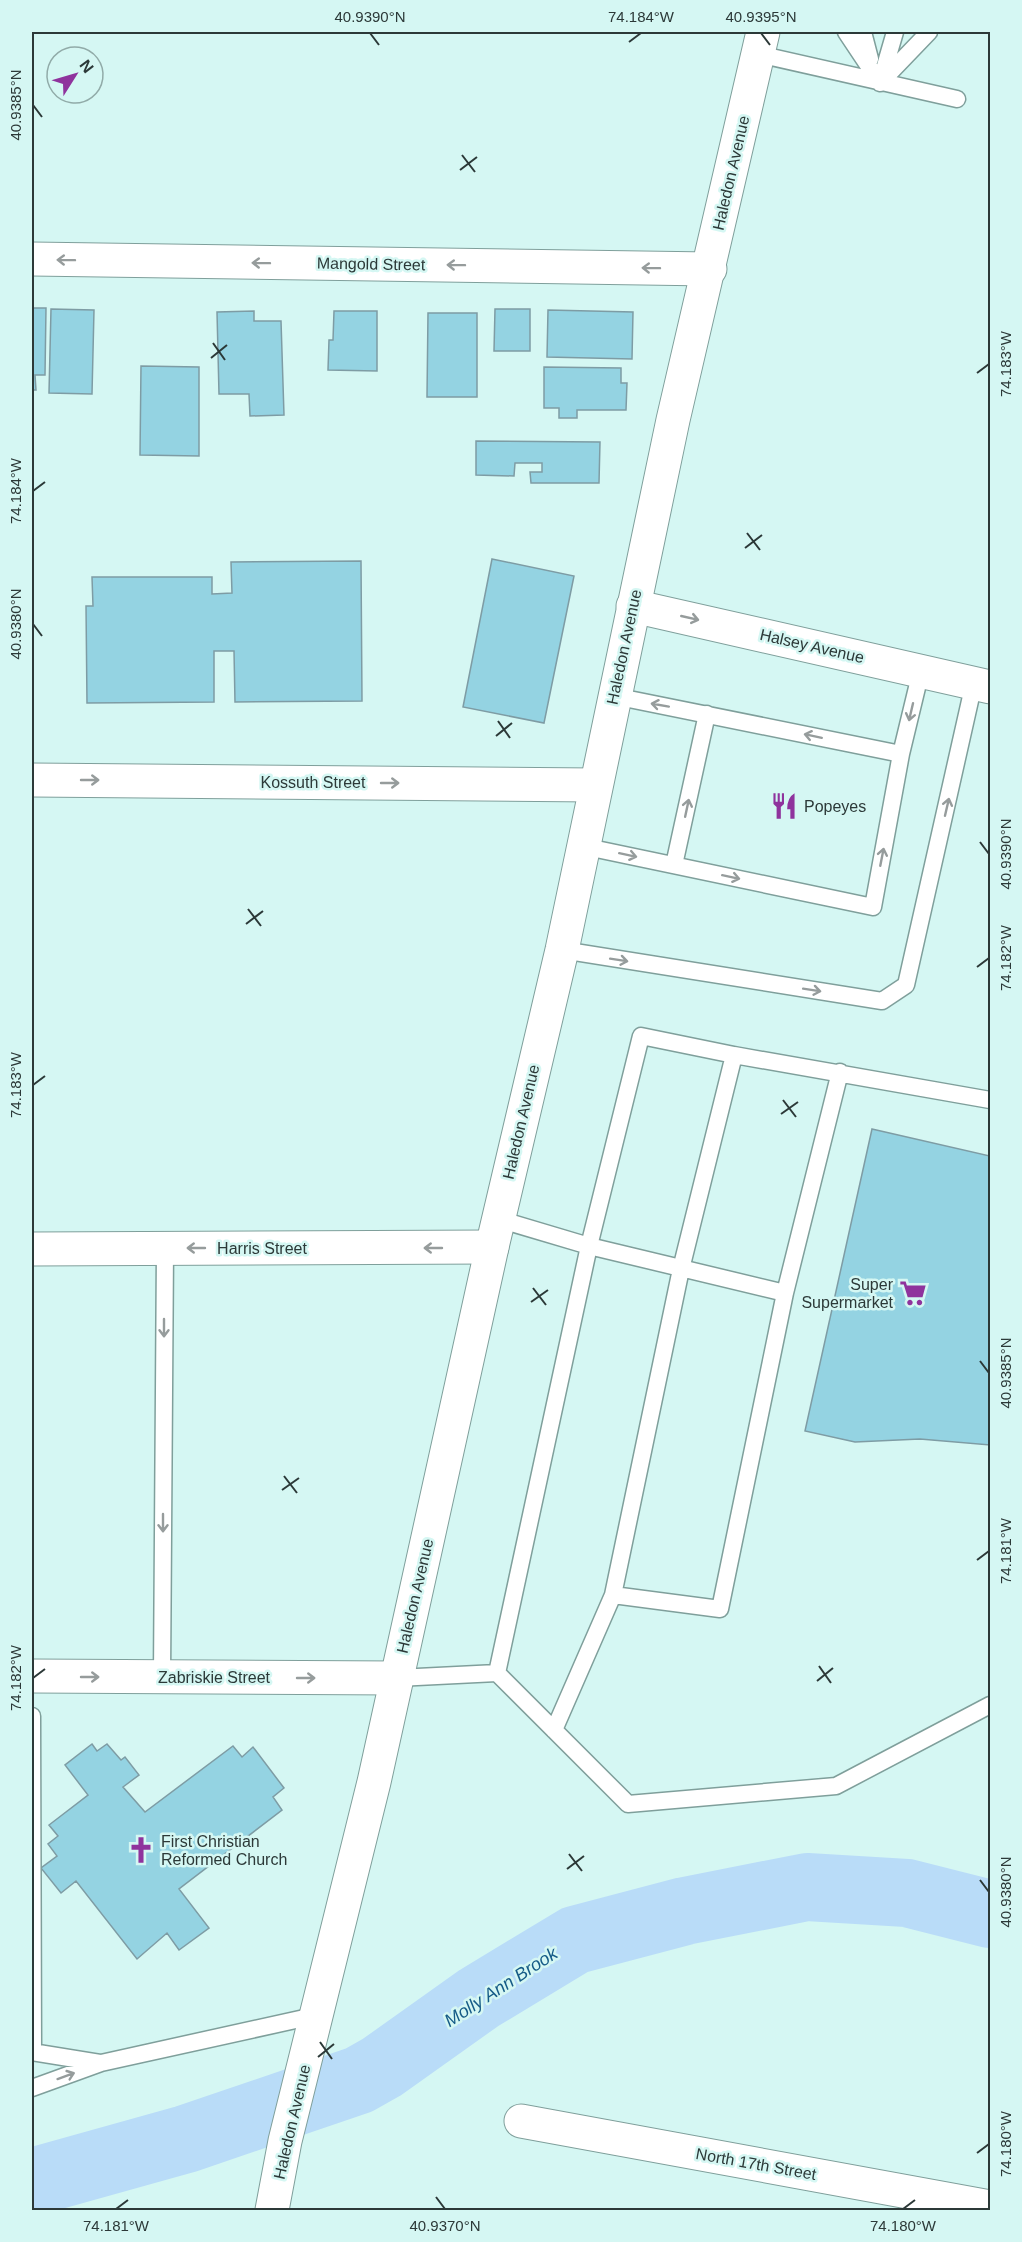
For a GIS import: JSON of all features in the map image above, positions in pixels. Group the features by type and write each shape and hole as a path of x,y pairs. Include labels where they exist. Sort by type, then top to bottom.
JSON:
{"street":[{"name":"Haledon Avenue","path":"272,2211 285,2141 318,2015 397,1678 495,1233 562,950 633,606 760,43"},
{"name":"Mangold Street","path":"32,259 710,269"},
{"name":"Halsey Avenue","path":"633,606 982,685"},
{"name":"Kossuth Street","path":"32,780 595,785"},
{"name":"Harris Street","path":"32,1249 165,1248 495,1233"},
{"name":"Zabriskie Street","path":"32,1676 397,1678"},
{"name":"North 17th Street","path":"520,2121 985,2207"}],"lane":[{"path":"846,32 880,83"},
{"path":"863,32 866,48 880,83"},
{"path":"880,83 895,32"},
{"path":"880,83 929,32"},
{"path":"760,43 880,83 957,99"},
{"path":"582,846 873,907 901,754 921,670"},
{"path":"562,950 882,1001 906,985 982,685"},
{"path":"614,696 901,754"},
{"path":"674,865 707,714"},
{"path":"497,1673 589,1246 641,1036 734,1055 990,1100"},
{"path":"554,1730 613,1595 681,1269 734,1055"},
{"path":"613,1595 720,1609 785,1293 840,1072"},
{"path":"495,1233 589,1246 785,1293"},
{"path":"162,1677 165,1248"},
{"path":"397,1678 497,1673 628,1804 836,1786 990,1705"},
{"path":"32,1716 32,2052 101,2063"},
{"path":"32,2088 101,2063 318,2015"}],"building":[{"path":"32,308 46,308 45,375 35,375 36,390 32,390"},
{"path":"51,309 94,310 92,394 49,393"},
{"path":"495,309 530,309 530,351 494,351"},
{"path":"548,310 633,312 632,359 547,357"},
{"path":"254,311 254,321 281,321 284,415 250,416 249,394 219,394 217,312"},
{"path":"334,311 377,311 377,371 328,370 329,340 333,340"},
{"path":"428,313 477,313 477,397 427,397"},
{"path":"141,366 199,367 199,456 140,455"},
{"path":"544,367 621,368 621,383 627,383 626,410 577,410 577,418 559,418 559,408 544,408"},
{"path":"476,441 600,442 599,483 531,483 530,472 542,472 542,463 515,463 514,476 476,475"},
{"path":"492,559 574,576 544,723 463,707"},
{"path":"361,561 362,701 235,702 234,651 214,651 214,702 87,703 86,606 93,606 92,577 212,577 212,594 232,593 231,562"},
{"name":"Super Supermarket","path":"872,1129 990,1156 990,1445 920,1439 855,1442 805,1431"},
{"name":"First Christian Reformed Church","path":"92,1744 97,1751 107,1744 121,1760 125,1757 139,1775 123,1787 145,1812 233,1746 242,1757 253,1747 284,1788 273,1797 282,1810 179,1889 209,1928 179,1950 167,1933 137,1959 76,1881 61,1893 41,1868 57,1856 48,1844 58,1836 49,1825 88,1795 65,1765"}],"waterway":[{"name":"Molly Ann Brook","path":"32,2182 186,2139 359,2080 382,2067 479,1998 575,1940 685,1911 807,1887 907,1893 990,1914"}],"place":[{"name":"Popeyes","path":"784,806"},
{"name":"Super Supermarket","path":"913,1293"},
{"name":"First Christian Reformed Church","path":"141,1850"}]}
